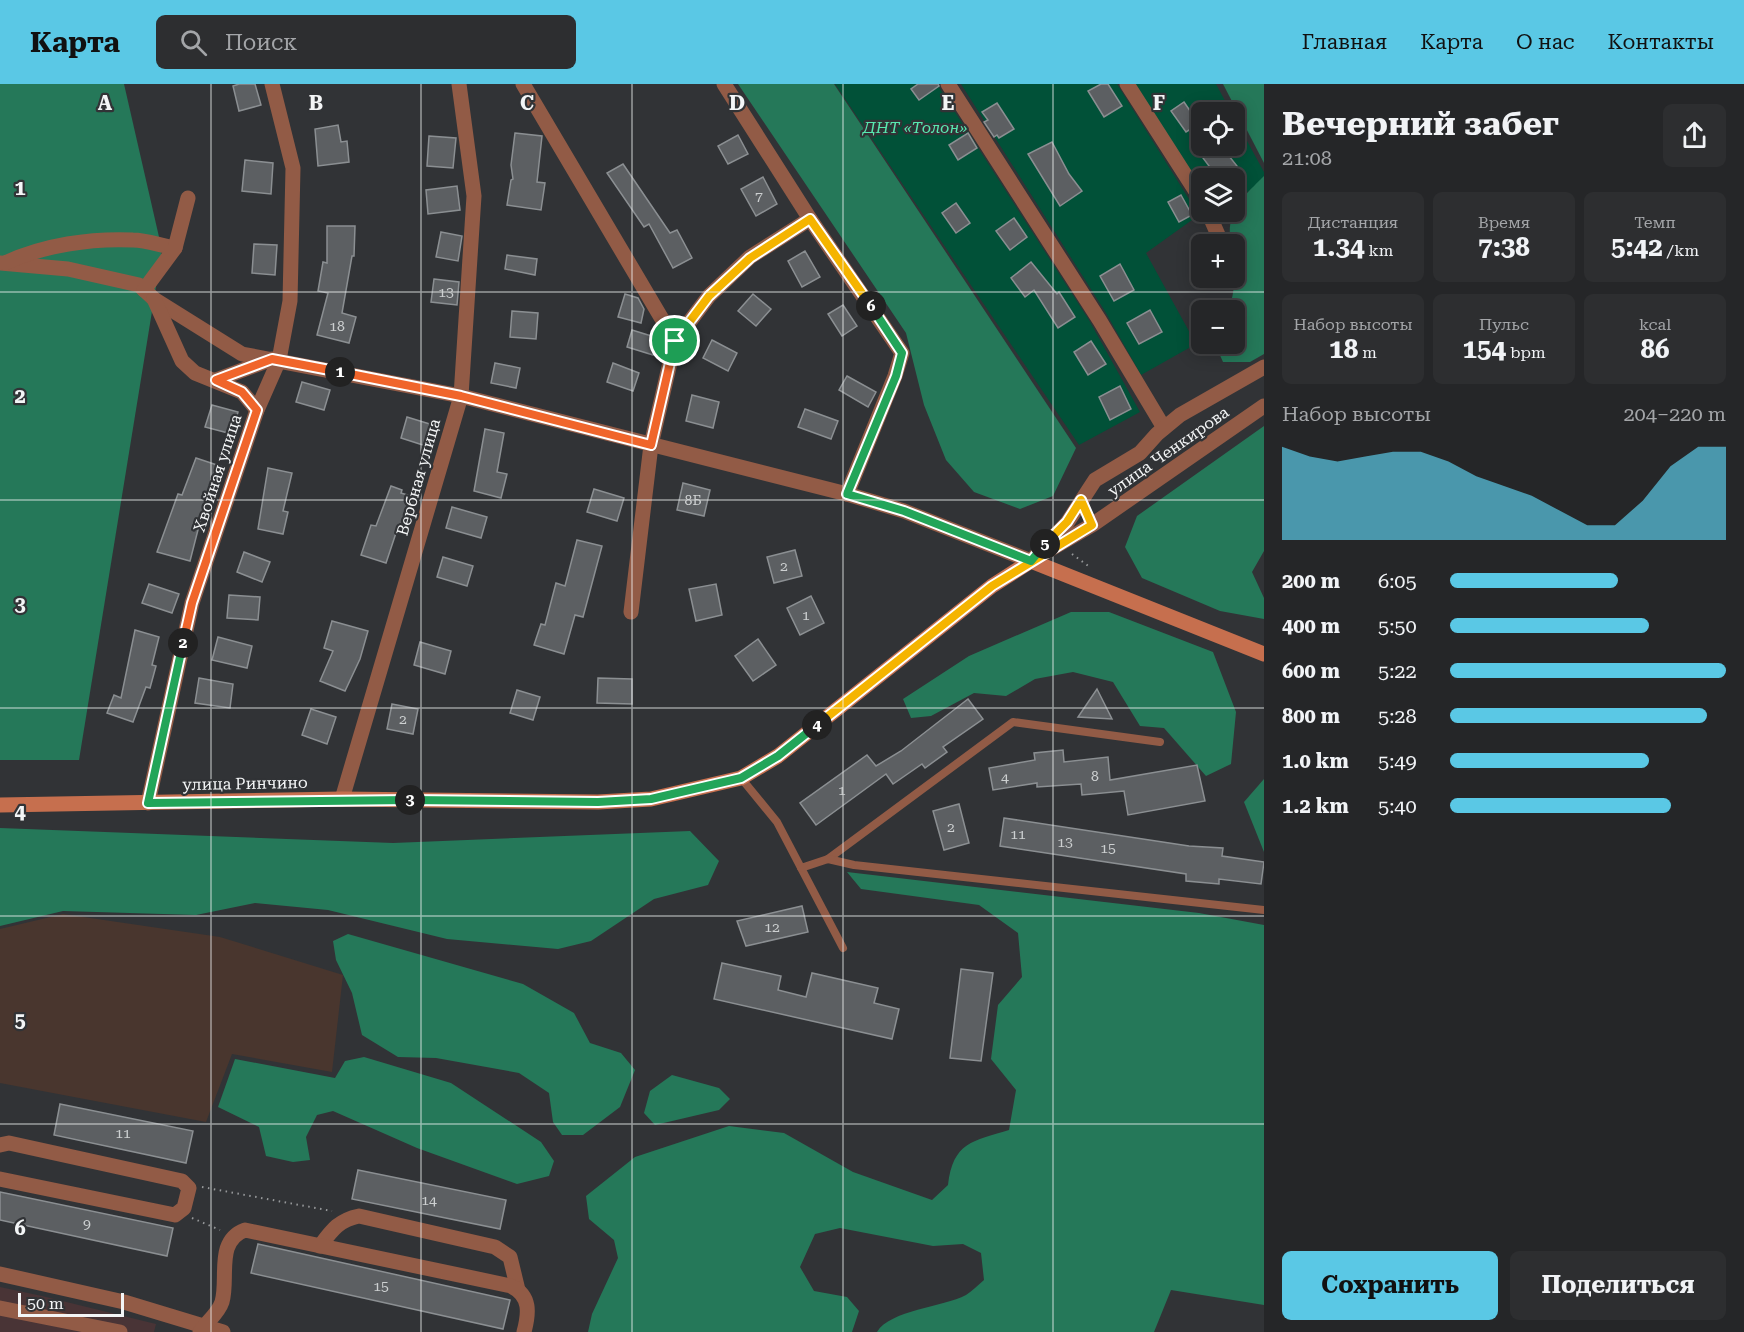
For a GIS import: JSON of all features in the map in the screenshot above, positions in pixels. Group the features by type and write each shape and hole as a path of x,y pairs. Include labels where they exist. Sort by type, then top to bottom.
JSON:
{"street":[{"name":"Хвойная улица","path":"148,803 192,603 257,410 271,376 290,301 294,168 272,84"},
{"name":"Вербная улица","path":"342,799 461,396 474,196 459,84"},
{"path":"523,84 675,341"},
{"path":"724,84 810,219 902,353 896,376 847,494"},
{"path":"948,84 1100,321 1164,428"},
{"path":"1127,84 1191,184"},
{"path":"149,294 175,248 189,198"},
{"path":"631,612 651,445 675,341 709,296 750,258 810,219"},
{"path":"3,263 32,250 85,242 135,240 175,248"},
{"path":"3,263 68,269 139,285 149,294 242,354 461,396 847,494 904,511 1264,654"},
{"path":"149,294 182,361 195,374 216,380 242,392 257,410"},
{"path":"216,380 276,360"},
{"path":"1031,561 1040,548 1067,522 1095,480 1140,453 1180,415 1264,367"},
{"path":"238,372 271,376"},
{"name":"улица Ченкирова","path":"1031,561 1092,525 1264,406"},
{"path":"1081,500 1092,525"},
{"name":"улица Ринчино","path":"0,806 342,799 598,802 651,799 741,778 778,756 992,586 1031,561"},
{"path":"0,1145 9,1143 182,1180 189,1188 180,1213 175,1215 0,1179"},
{"path":"320,1246 339,1223 359,1216 504,1251 510,1257 519,1290 526,1300 529,1313 524,1332"},
{"path":"202,1329 213,1317 223,1299 226,1250 234,1236 245,1230 511,1286 519,1290"},
{"path":"0,1274 124,1302 202,1329 223,1332"},
{"path":"0,1308 120,1332"}],"lane":[{"path":"801,867 828,859 1013,722 1160,742"},
{"path":"741,778 777,822 843,948"},
{"path":"828,859 854,865 1264,910"}],"path":[{"path":"187,1184 336,1212"},
{"path":"180,1213 234,1236"}],"shaded area":[{"path":"63,914 220,937 343,975 332,1072 232,1054 206,1122 0,1083 0,929"},
{"path":"0,1287 156,1324 154,1332 0,1332"}],"green space":[{"path":"0,84 124,84 162,250 79,760 0,760"},
{"path":"738,84 834,84 1076,448 1053,496 1020,509 974,492 946,460 924,405 906,333"},
{"name":"ДНТ «Толон»","path":"835,84 937,84 1089,320 1140,412 1079,445"},
{"name":"ДНТ «Толон»","path":"961,84 1117,84 1191,202 1191,221 1146,253 1191,335 1191,347 1141,375 1106,313"},
{"path":"1135,84 1216,84 1226,102 1191,102 1191,156 1245,156 1245,137 1264,172 1264,180 1245,194 1245,168 1191,168 1191,173"},
{"path":"1223,84 1264,84 1264,163 1245,126 1245,102 1232,102"},
{"path":"1264,176 1264,354 1250,362 1223,362 1219,354 1245,354 1245,300 1232,300 1233,288 1245,288 1245,234 1230,233 1231,222 1245,222 1245,196"},
{"path":"1264,426 1264,551 1252,572 1264,598 1264,619 1220,611 1142,578 1125,547 1137,516"},
{"path":"1071,612 1109,612 1213,652 1236,712 1231,764 1206,776 1164,728 1140,726 1113,682 1073,672 1035,679 1006,696 974,693 931,716 911,718 903,699 969,656"},
{"path":"1264,779 1264,852 1244,802"},
{"path":"0,828 393,843 690,831 719,861 708,885 654,899 591,941 558,949 447,939 328,910 255,903 196,915 63,911 0,926"},
{"path":"847,872 1199,913 1264,925 1264,1305 1171,1290 1154,1332 877,1332 893,1319 905,1314 966,1295 984,1280 981,1253 963,1244 933,1246 840,1228 815,1234 800,1267 814,1291 847,1297 859,1311 852,1332 588,1332 592,1314 618,1258 614,1240 589,1219 586,1196 635,1157 729,1126 784,1133 853,1172 932,1200 948,1185 955,1160 960,1152 975,1141 1009,1130 1016,1090 991,1059 998,1005 1022,977 1018,933 979,905 861,889"},
{"path":"348,934 523,984 574,1013 590,1043 621,1053 635,1070 620,1107 583,1135 562,1135 553,1122 549,1093 519,1073 436,1058 398,1057 362,1035 352,993 336,960 333,941"},
{"path":"364,1057 451,1083 541,1142 554,1161 549,1176 517,1184 417,1148 333,1111 317,1115 306,1137 310,1160 293,1162 266,1156 259,1127 218,1107 235,1059 335,1078 345,1061"},
{"path":"672,1075 719,1088 730,1099 719,1110 655,1125 644,1113 650,1091"}],"building":[{"path":"255,84 261,105 239,111 233,86"},
{"path":"918,84 938,84 939,86 919,100 911,89"},
{"path":"1101,84 1108,84 1122,106 1104,117 1088,91"},
{"path":"1184,102 1191,112 1191,129 1186,132 1171,111"},
{"path":"997,103 1014,129 999,138 997,135 994,137 984,122 988,120 982,112"},
{"path":"338,125 341,142 347,141 349,162 318,166 315,129"},
{"path":"515,133 542,136 537,182 545,183 541,210 507,205 513,179 511,165"},
{"path":"968,133 977,148 958,160 949,145"},
{"path":"738,135 748,154 728,164 718,146"},
{"path":"429,136 456,138 453,168 427,166"},
{"path":"1052,142 1069,174 1082,191 1060,206 1028,154"},
{"path":"1229,156 1237,166 1210,168 1203,158"},
{"path":"245,160 273,163 271,194 242,191"},
{"path":"623,164 670,233 677,230 692,258 673,268 649,224 644,227 607,173"},
{"path":"763,177 777,204 756,216 741,189"},
{"path":"457,186 460,210 428,214 426,190"},
{"path":"1181,195 1191,216 1179,222 1168,202"},
{"path":"956,203 970,223 956,233 942,213"},
{"path":"1014,218 1027,237 1010,250 996,231"},
{"path":"327,226 355,226 354,256 352,256 342,313 356,317 349,343 317,335 328,293 318,291 323,262 327,263"},
{"path":"441,232 462,236 458,261 436,257"},
{"path":"254,244 277,245 275,275 252,273"},
{"path":"805,251 820,277 802,287 788,261"},
{"path":"507,255 537,259 535,275 505,269"},
{"path":"1031,262 1057,294 1059,292 1075,317 1058,328 1034,290 1025,297 1011,278"},
{"path":"1120,264 1134,290 1114,301 1100,276"},
{"path":"434,279 459,282 457,305 431,302"},
{"path":"625,294 638,298 644,309 641,323 618,317"},
{"path":"753,294 771,309 756,326 738,311"},
{"path":"843,305 857,326 842,336 828,314"},
{"path":"1150,310 1162,332 1139,344 1127,323"},
{"path":"512,311 538,313 536,339 510,337"},
{"path":"632,330 658,338 653,355 627,347"},
{"path":"712,340 737,353 728,371 703,358"},
{"path":"1091,341 1106,364 1088,375 1074,352"},
{"path":"495,363 520,368 516,388 491,383"},
{"path":"613,363 639,373 633,391 607,382"},
{"path":"847,376 876,392 868,407 839,390"},
{"path":"302,382 330,390 324,410 296,402"},
{"path":"1120,386 1131,409 1110,420 1099,397"},
{"path":"692,395 719,402 713,428 686,421"},
{"path":"212,405 238,412 232,434 205,427"},
{"path":"805,409 838,421 831,439 798,427"},
{"path":"407,417 433,425 426,446 401,438"},
{"path":"485,429 504,433 497,472 507,474 501,498 474,491"},
{"path":"196,458 223,467 200,522 190,561 157,552 178,494 182,495"},
{"path":"268,468 292,473 283,511 288,512 283,534 258,529"},
{"path":"683,483 710,490 704,516 677,510"},
{"path":"391,486 402,490 401,493 417,498 407,527 399,524 386,563 361,555 371,525 376,526"},
{"path":"594,489 624,498 617,521 587,512"},
{"path":"452,507 487,517 481,538 446,528"},
{"path":"577,540 602,546 583,617 575,615 564,654 534,645 541,624 545,625 556,583 565,586"},
{"path":"795,550 802,576 774,583 767,557"},
{"path":"244,552 270,562 262,582 237,572"},
{"path":"443,557 473,566 467,586 437,577"},
{"path":"149,584 179,594 172,613 142,603"},
{"path":"716,584 722,615 696,621 689,589"},
{"path":"229,595 260,597 258,620 227,618"},
{"path":"811,596 824,623 800,635 787,608"},
{"path":"332,621 368,631 360,659 345,691 320,681 333,651 324,648"},
{"path":"135,630 159,637 152,665 156,666 150,688 146,687 133,722 107,713 114,695 121,698"},
{"path":"218,637 252,646 247,668 212,660"},
{"path":"758,639 776,665 753,681 735,656"},
{"path":"420,642 451,651 445,674 414,665"},
{"path":"199,678 233,684 230,708 195,703"},
{"path":"598,678 632,679 632,704 597,703"},
{"path":"1097,689 1112,719 1078,717"},
{"path":"517,690 540,697 533,720 510,713"},
{"path":"968,699 983,719 943,747 947,752 925,768 922,764 893,784 886,774 816,825 800,803 867,755 876,766 901,751"},
{"path":"392,704 418,709 413,734 387,729"},
{"path":"311,709 336,717 327,744 302,735"},
{"path":"1063,750 1064,762 1108,757 1110,780 1197,765 1205,801 1128,815 1124,791 1082,795 1081,784 1037,787 1037,783 993,790 989,768 1035,760 1034,753"},
{"path":"959,804 969,843 944,850 933,811"},
{"path":"1004,818 1189,846 1223,848 1222,856 1264,862 1261,884 1219,879 1219,884 1186,881 1186,874 1000,846"},
{"path":"802,906 808,932 746,946 737,921"},
{"path":"722,963 781,976 778,990 806,997 812,973 878,988 874,1003 899,1009 892,1039 714,999"},
{"path":"961,969 993,973 981,1061 950,1058"},
{"path":"60,1104 193,1131 186,1163 54,1135"},
{"path":"358,1170 506,1200 500,1229 352,1199"},
{"path":"0,1192 173,1228 167,1256 0,1220"},
{"path":"258,1244 510,1300 503,1329 251,1273"}],"route":[{"path":"810,219 902,353 896,376 847,494 904,511 1031,561 1040,548 1067,522 1081,500 1092,525 992,586 778,756 741,778 699,790 651,799 598,802 342,799 148,803 192,603 257,410 242,392 216,380 272,359 461,396 651,445 675,341 709,296 750,258 810,219"}]}
